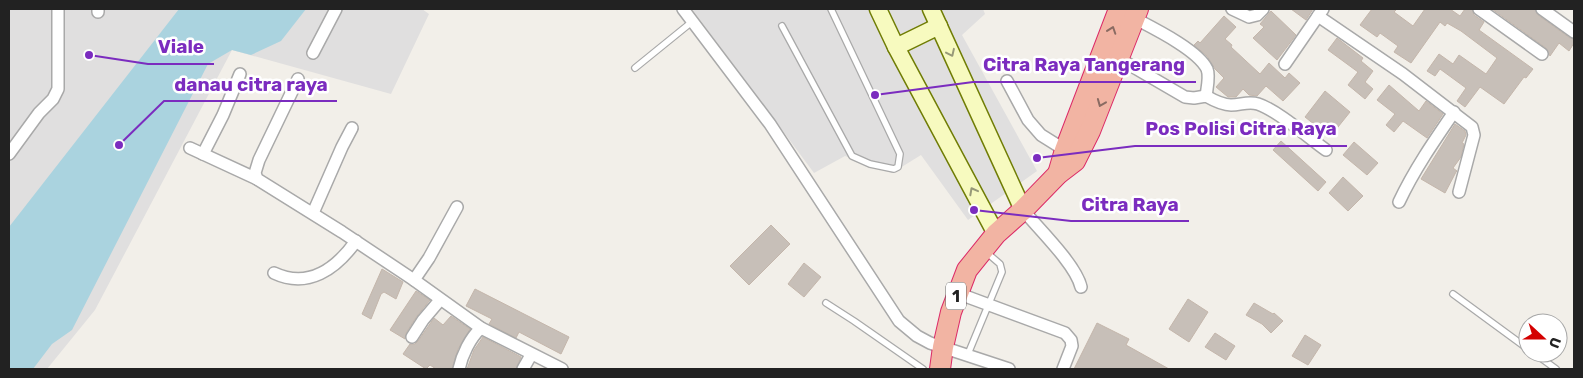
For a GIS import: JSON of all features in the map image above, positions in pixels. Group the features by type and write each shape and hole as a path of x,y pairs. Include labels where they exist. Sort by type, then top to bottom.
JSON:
{"highway":[{"name":"1","path":"940,369 943,347 958,293 967,270 996,234 1023,210 1058,174 1075,161 1090,131 1118,58 1130,12"},
{"path":"1058,174 1064,150 1130,12"}],"main road":[{"path":"878,9 896,47 996,234"},
{"path":"931,9 1023,210"},
{"path":"896,47 939,26"}],"street":[{"path":"9,154 38,114 53,99 58,89 58,9"},
{"path":"313,53 336,9"},
{"path":"683,9 770,124 899,321 917,336 943,347 1009,369"},
{"path":"1232,9 1249,17 1256,15 1263,9"},
{"path":"1542,9 1574,32"},
{"path":"1484,10 1542,54"},
{"path":"1130,12 1174,40 1201,62 1208,74 1206,96"},
{"path":"1285,64 1321,12 1472,127 1474,134 1459,192"},
{"path":"1118,58 1185,97 1206,96 1214,101 1231,106 1248,102 1259,104 1326,150"},
{"path":"203,154 224,116 240,74"},
{"path":"256,178 255,173 259,160 298,79"},
{"path":"1007,81 1034,128 1040,135 1064,150"},
{"path":"1399,202 1424,155 1454,112"},
{"path":"313,213 352,128"},
{"path":"190,148 256,178 356,241 481,328 531,355 562,369"},
{"path":"414,280 429,258 457,207"},
{"path":"1023,210 1072,267 1079,278 1081,287"},
{"path":"274,273 293,279 308,278 320,274 332,268 356,241"},
{"path":"958,293 1065,333 1072,340 1072,346 1063,369"},
{"path":"412,337 440,300"},
{"path":"459,369 462,358 476,333 481,328"},
{"path":"522,369 531,355"}],"lane":[{"path":"782,26 852,156 870,164 894,169 898,166 900,154 831,9"},
{"path":"635,68 693,21"},
{"path":"968,354 1002,272 1000,264 982,249"},
{"path":"1453,294 1518,342"},
{"path":"826,303 923,369"}],"shaded area":[{"path":"9,9 422,9 429,14 391,94 232,50 95,310 47,369 9,369"},
{"path":"692,9 983,9 985,14 962,35 1037,171 968,220 921,155 892,173 845,156 814,173"}],"water":[{"path":"179,9 306,9 281,41 251,55 232,50 208,64 72,330 52,344 33,369 9,369 9,227"}],"building":[{"path":"1291,9 1313,9 1306,20"},
{"path":"1372,9 1397,9 1394,12 1413,26 1425,9 1450,9 1460,16 1465,9 1472,9 1474,15 1484,22 1479,30 1533,69 1526,78 1524,77 1504,104 1480,87 1465,107 1457,101 1466,88 1440,69 1435,76 1427,71 1439,54 1453,64 1459,55 1486,74 1497,58 1461,31 1447,23 1445,26 1440,22 1411,63 1394,52 1398,46 1380,33 1377,37 1360,25"},
{"path":"1492,9 1535,9 1538,15 1574,39 1574,43 1569,51 1559,43 1550,56 1546,48"},
{"path":"1271,11 1296,35 1277,60 1253,38 1264,27 1260,24"},
{"path":"1224,16 1236,27 1225,39 1260,74 1269,63 1285,78 1289,73 1300,83 1283,101 1266,86 1257,96 1249,95 1243,89 1236,97 1228,97 1216,87 1224,78 1215,69 1207,56 1194,45 1198,41 1200,43"},
{"path":"1337,38 1363,58 1361,61 1373,71 1365,82 1373,89 1365,99 1348,85 1358,72 1328,50"},
{"path":"1389,85 1419,111 1426,101 1443,114 1427,138 1403,121 1394,132 1386,125 1395,114 1377,100"},
{"path":"1325,91 1350,112 1330,137 1305,117"},
{"path":"1455,124 1465,131 1466,135 1462,143 1464,144 1461,157 1453,168 1457,171 1445,193 1421,179"},
{"path":"1281,141 1326,182 1318,191 1273,150"},
{"path":"1354,142 1378,163 1367,175 1343,155"},
{"path":"1343,177 1363,196 1348,211 1329,193"},
{"path":"771,225 790,244 749,285 730,266"},
{"path":"804,263 821,277 804,297 788,284"},
{"path":"382,269 403,282 396,299 384,292 381,294 371,319 362,314"},
{"path":"475,289 569,337 561,354 519,332 516,338 489,324 492,319 466,306"},
{"path":"416,291 430,300 406,333 405,339 390,330"},
{"path":"1188,299 1208,312 1189,342 1169,329"},
{"path":"1254,303 1274,313 1283,321 1271,333 1262,324 1246,315"},
{"path":"451,316 470,329 458,349 452,369 436,369 430,365 426,369 403,354 410,344 415,344 418,341 434,318 443,325"},
{"path":"1097,323 1129,339 1126,345 1169,369 1074,369"},
{"path":"1215,333 1235,346 1226,360 1205,347"},
{"path":"1305,335 1321,345 1308,365 1292,356"},
{"path":"483,337 521,357 516,369 467,369 474,350"}],"place":[{"name":"Viale","path":"89,55"},
{"name":"Citra Raya Tangerang","path":"875,95"},
{"name":"danau citra raya","path":"119,145"},
{"name":"Pos Polisi Citra Raya","path":"1037,158"},
{"name":"Citra Raya","path":"974,210"}]}
